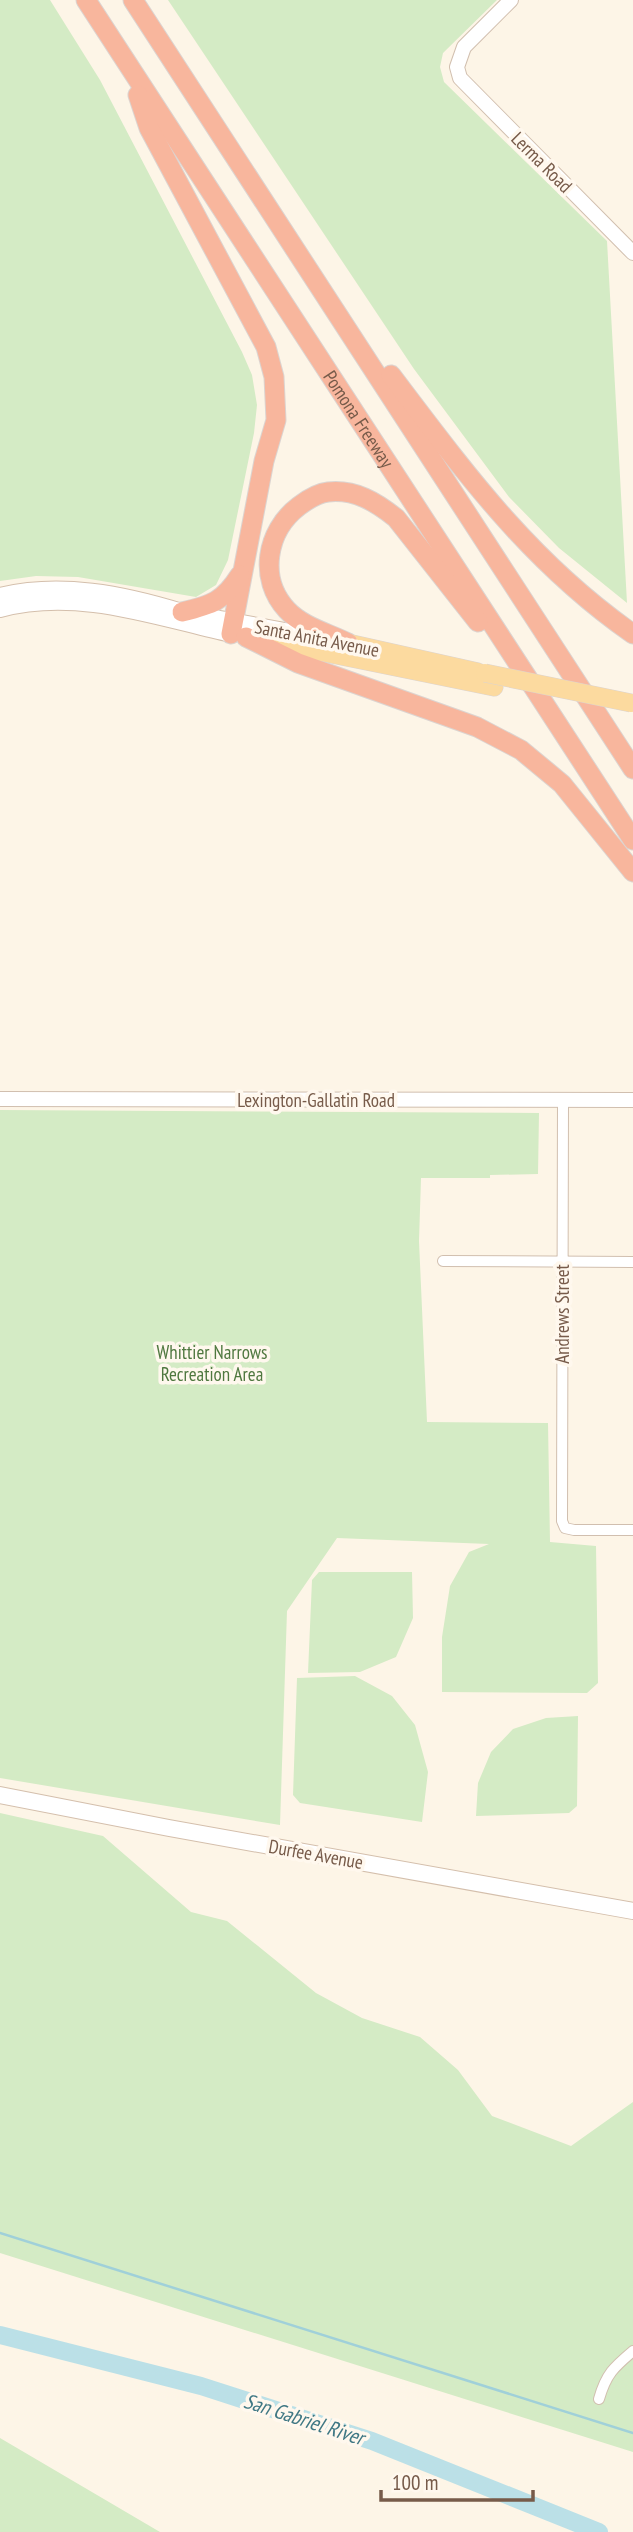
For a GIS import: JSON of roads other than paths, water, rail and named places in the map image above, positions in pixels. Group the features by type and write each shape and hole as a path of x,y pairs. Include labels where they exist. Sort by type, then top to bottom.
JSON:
{"highway":[{"name":"Pomona Freeway","path":"86,0 633,840"},
{"name":"Pomona Freeway","path":"133,0 633,769"},
{"path":"130,70 149,128 265,347 273,370 276,420 264,461 243,572 237,631 298,663 477,727 520,750 562,784 633,872"},
{"path":"278,225 499,514 540,558 633,634"},
{"path":"348,643 302,622 287,610 278,596 268,560 277,530 290,513 306,500 326,492 360,495 380,505 396,518 549,712"},
{"path":"182,612 217,601 232,589 243,572"},
{"path":"595,711 633,759"}],"main road":[{"name":"Santa Anita Avenue","path":"0,596 47,587 78,589 162,606 237,631 348,643 489,680"},
{"name":"Santa Anita Avenue","path":"0,609 24,603 76,601 632,707"},
{"name":"Durfee Avenue","path":"0,1795 633,1911"}],"street":[{"name":"Lerma Road","path":"511,0 464,47 457,67 460,78 633,253"},
{"name":"Lexington-Gallatin Road","path":"0,1100 633,1100"},
{"name":"Andrews Street","path":"562,1100 562,1521 565,1528 633,1530"},
{"path":"443,1261 633,1262"},
{"path":"599,2399 604,2380 613,2368 633,2351"}],"waterway":[{"path":"0,2233 633,2433"},
{"name":"San Gabriel River","path":"0,2335 201,2386 372,2441 599,2532"}],"park label":[{"name":"Whittier Narrows Recreation Area","path":"212,1363"}]}
